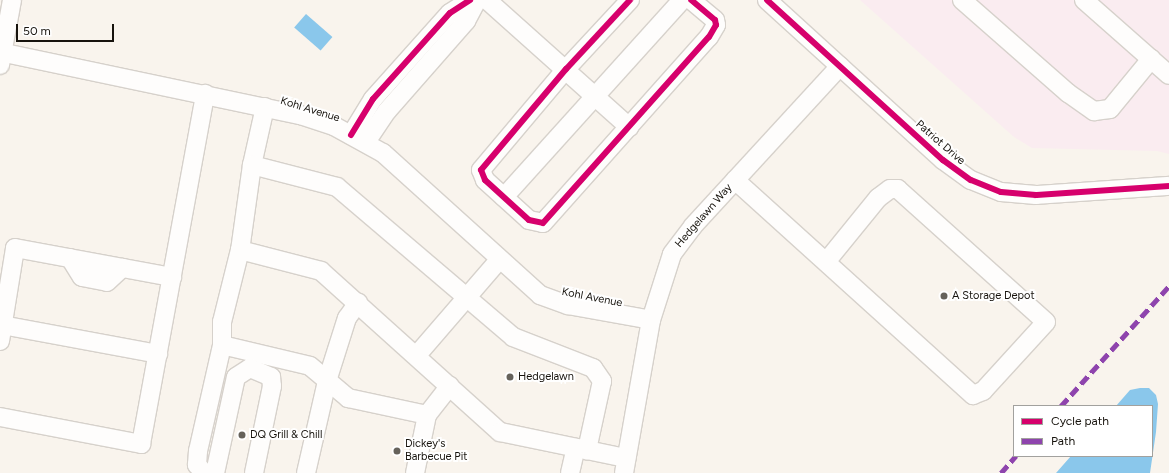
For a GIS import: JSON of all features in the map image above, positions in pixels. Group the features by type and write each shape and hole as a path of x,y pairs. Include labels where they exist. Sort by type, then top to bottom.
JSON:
{"street":[{"path":"1,57 12,0"},
{"path":"359,138 373,99 450,13 470,0"},
{"path":"359,138 387,111 466,21 477,0"},
{"path":"487,0 629,126"},
{"path":"630,0 566,69 481,170 485,180 529,220 543,223 709,38 716,25 715,20 691,0"},
{"path":"504,197 682,0"},
{"name":"Patriot Drive","path":"767,0 943,160 986,187 1001,192 1036,195 1169,186"},
{"path":"962,0 1068,93 1094,111 1110,108 1151,59"},
{"path":"1084,0 1169,75"},
{"name":"Kohl Avenue","path":"1,57 205,94 265,107 300,115 359,138 383,153 499,260 540,295 554,301 651,320"},
{"name":"Hedgelawn Way","path":"625,466 651,320 672,254 692,226 840,66"},
{"path":"0,417 141,444 205,94"},
{"path":"204,473 197,465 198,451 222,345 222,322 240,250 252,165 265,107"},
{"path":"252,165 337,187 512,337 593,368 602,382 581,449 570,473"},
{"path":"735,180 973,395 983,391 1046,322 898,189 890,189 878,198 826,262"},
{"path":"158,354 1,333 8,247 172,277"},
{"path":"240,250 321,271 500,432 581,449 625,466"},
{"path":"416,355 499,260"},
{"path":"306,473 327,381 347,318 358,303"},
{"path":"222,345 310,366 348,398 427,415"},
{"path":"215,473 236,377 250,368 271,377 272,386 254,473"},
{"path":"415,473 427,415 450,386"},
{"path":"261,473 268,473"}],"shaded area":[{"path":"860,0 1169,0 1169,154 1157,151 1032,148 1014,137"}],"water":[{"path":"306,14 332,37 321,51 294,28"},
{"path":"1149,388 1156,395 1158,404 1153,452 1153,405 1117,405 1130,390"},
{"path":"1070,457 1152,457 1150,473 1056,473"}],"marked path":[{"path":"1062,405 1169,286"},
{"path":"1001,473 1015,457"}],"cycle path":[{"path":"351,135 373,99 450,13 470,0"},
{"path":"630,0 566,69 481,170 485,180 529,220 543,223 709,37 716,25 715,20 691,0"},
{"path":"767,0 943,160 971,180 1001,192 1036,195 1169,186"}],"place":[{"name":"A Storage Depot","path":"944,296"},
{"name":"Hedgelawn","path":"510,377"},
{"name":"DQ Grill & Chill","path":"242,435"},
{"name":"Dickey's Barbecue Pit","path":"397,451"}]}
